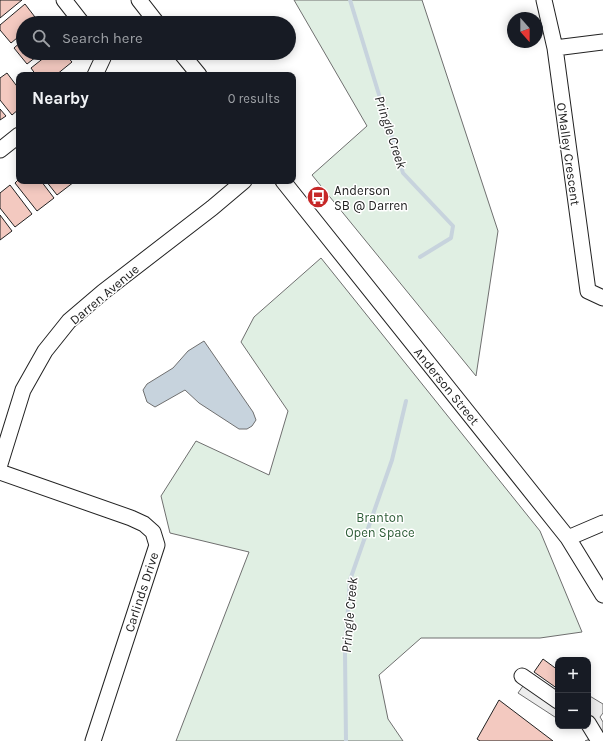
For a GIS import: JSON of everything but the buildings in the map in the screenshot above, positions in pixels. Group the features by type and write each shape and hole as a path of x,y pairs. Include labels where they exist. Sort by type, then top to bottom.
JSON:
{"street":[{"path":"64,0 77,16"},
{"path":"139,0 152,16"},
{"path":"544,0 555,48 603,42"},
{"name":"O'Malley Crescent","path":"555,48 588,291 603,298"},
{"path":"96,72 102,60"},
{"path":"187,60 197,72"},
{"path":"0,150 16,137"},
{"name":"Darren Avenue","path":"0,464 23,390 45,351 69,321 103,292 212,208 240,184"},
{"name":"Anderson Street","path":"285,184 568,538 603,595"},
{"name":"Carlinds Drive","path":"0,472 131,518 144,524 153,532 156,545 93,741"},
{"path":"568,538 603,523"},
{"path":"522,676 555,699"},
{"path":"591,728 599,741"}],"green space":[{"path":"294,0 422,0 498,231 476,376 312,175 367,126"},
{"name":"Branton Open Space","path":"321,258 540,531 582,632 540,638 421,638 379,675 388,719 403,741 176,741 249,552 170,533 161,496 196,441 269,475 288,411 241,342 254,317"}],"shaded area":[{"path":"204,341 253,412 256,420 252,426 247,429 239,429 199,403 185,390 155,407 147,402 143,390 147,384 173,368 188,351"},
{"path":"523,686 555,692 555,717 518,693"},
{"path":"591,697 603,704 603,713 600,717 603,722 603,741 585,741 594,737 590,729 591,729"}],"waterway":[{"name":"Pringle Creek","path":"350,0 403,173 453,226 451,238 420,257"},
{"name":"Pringle Creek","path":"346,741 345,653 350,580 392,460 406,401"}],"place":[{"name":"Anderson SB @ Darren","path":"318,197"}]}
